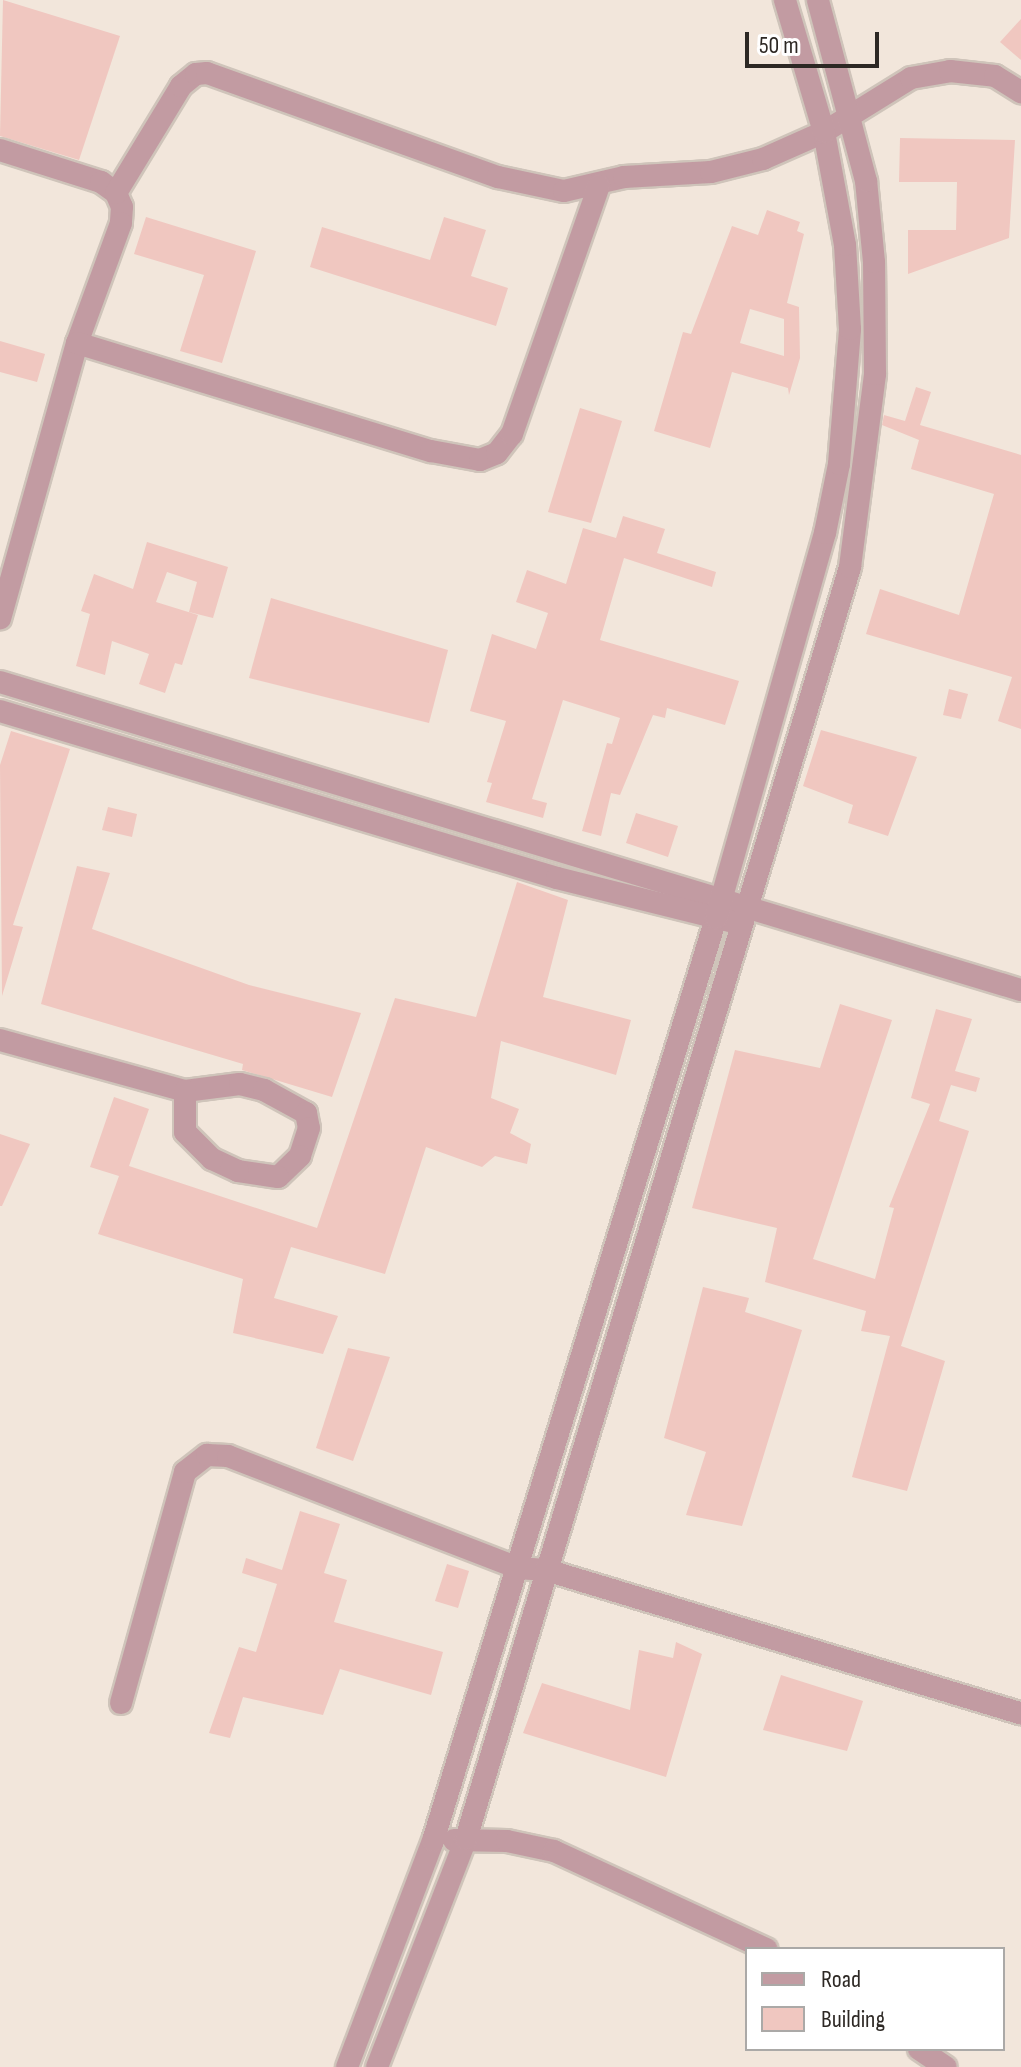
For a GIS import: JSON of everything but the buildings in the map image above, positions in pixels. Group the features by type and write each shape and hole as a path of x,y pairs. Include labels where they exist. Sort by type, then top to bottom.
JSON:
{"street":[{"path":"347,2067 433,1841 718,907 825,533 839,464 849,315 845,245 824,132 785,0"},
{"path":"377,2067 466,1839 850,567 864,487 875,374 874,262 866,181 818,0"},
{"path":"0,618 77,343 121,223 116,193 181,86 196,74 207,73 498,177 564,191 599,186 624,177 711,172 763,159 824,132 911,78 950,71 995,76 1021,92"},
{"path":"0,150 101,182 116,193"},
{"path":"77,343 431,451 480,460 497,453 512,434 599,186"},
{"path":"0,682 435,840 557,878 718,907"},
{"path":"0,711 261,776 444,817 718,907 774,919 1021,990"},
{"path":"435,840 444,817"},
{"path":"557,878 564,856"},
{"path":"0,1041 185,1091 240,1084 288,1101 309,1119 300,1156 278,1177 238,1171 212,1159 185,1132 185,1091"},
{"path":"121,1703 185,1472 207,1455 228,1456 518,1568 546,1570 1021,1713"},
{"path":"433,1841 507,1841 589,1863 762,1947"},
{"path":"922,2051 946,2067"}]}
